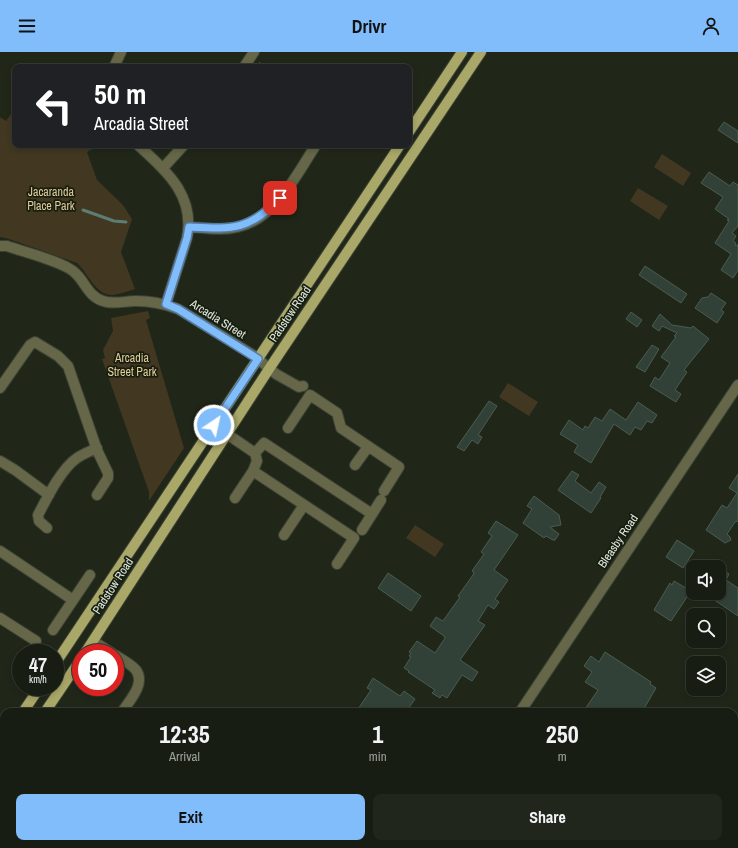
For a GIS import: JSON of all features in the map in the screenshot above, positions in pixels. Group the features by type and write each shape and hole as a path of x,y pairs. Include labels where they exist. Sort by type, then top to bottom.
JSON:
{"main road":[{"path":"412,127 462,52"},
{"name":"Padstow Road","path":"91,644 269,369 478,53"},
{"name":"Padstow Road","path":"64,650 398,148"},
{"path":"48,708 72,672"},
{"path":"26,708 34,696"}],"street":[{"path":"115,64 120,52"},
{"path":"246,64 254,52"},
{"path":"141,148 163,168 177,185 188,213 189,227 187,238 166,304"},
{"path":"163,168 181,148"},
{"path":"189,227 238,227 253,221 268,211 280,198 314,148"},
{"name":"Arcadia Street","path":"0,246 7,246 66,266 78,274 90,293 97,299 104,302 112,304 136,301 166,304 178,309 258,359 269,369 291,383 299,387 303,386"},
{"path":"0,388 30,345 35,342 58,356 68,366 108,478 98,495"},
{"name":"Bleasby Road","path":"523,708 738,385"},
{"path":"288,428 310,395 337,413 341,428 399,467 362,530"},
{"path":"227,434 255,453 257,461 253,470 234,498"},
{"path":"255,453 264,442 372,514"},
{"path":"355,465 368,447"},
{"path":"47,528 39,521 38,515 49,495 70,464 97,448"},
{"path":"0,461 49,495"},
{"path":"253,470 354,538 337,564"},
{"path":"284,535 304,505"},
{"path":"0,551 74,600"},
{"path":"53,630 90,575"},
{"path":"0,618 36,641"},
{"path":"93,641 98,644"},
{"path":"124,661 136,670 139,678 138,687 125,708"}],"green space":[{"name":"Jacaranda Place Park","path":"12,112 12,148 94,148 87,152 97,180 123,205 132,219 121,252 135,289 116,295 107,294 97,288 77,263 0,237 0,117 6,121"},
{"path":"662,154 691,173 683,186 654,167"},
{"path":"638,188 668,206 659,220 630,201"},
{"name":"Arcadia Street Park","path":"148,311 150,318 146,320 184,448 149,501 149,492 102,359 105,358 103,350 113,331 111,318"},
{"path":"508,383 538,402 529,416 499,397"},
{"path":"415,525 444,544 435,557 406,538"}],"building":[{"path":"724,122 738,131 738,143 718,130"},
{"path":"709,172 730,186 733,182 738,185 738,226 732,233 736,236 733,241 736,243 735,245 736,246 738,244 738,270 733,278 721,270 731,254 715,243 729,221 727,220 729,219 715,209 723,197 701,183"},
{"path":"645,266 687,294 681,303 639,275"},
{"path":"711,293 726,303 721,310 724,312 717,323 695,308 702,298 708,297"},
{"path":"631,312 642,320 637,327 626,319"},
{"path":"660,314 672,325 691,328 693,326 709,339 684,370 687,372 675,390 681,394 676,402 650,386 655,377 659,380 670,363 661,357 676,337 674,336 677,333 662,326 659,331 652,326"},
{"path":"652,345 659,349 645,372 636,367"},
{"path":"489,401 497,406 478,435 482,437 478,444 472,440 464,451 457,447"},
{"path":"638,402 657,415 652,423 647,421 641,430 635,427 630,435 614,424 591,463 574,452 578,445 560,434 569,420 583,430 585,426 588,428 595,417 602,421 610,409 626,420"},
{"path":"572,471 579,475 575,481 591,493 599,482 606,487 591,513 558,490"},
{"path":"738,474 738,521 735,522 727,534 731,540 725,543 706,530 722,505 727,508 737,493 729,488"},
{"path":"534,496 559,515 561,525 550,527 559,534 555,540 546,536 544,538 523,523 532,509 527,506"},
{"path":"496,521 518,535 494,570 508,580 495,599 499,602 494,609 488,605 478,621 485,625 460,660 478,672 472,681 462,675 447,698 442,695 440,698 432,693 435,690 404,668 411,657 409,656 411,653 409,652 417,641 435,653 445,638 430,626 436,617 443,621 460,597 458,596 473,575 474,572 472,571 484,554 481,552 492,536 488,533"},
{"path":"677,540 694,551 688,560 686,560 683,568 666,557"},
{"path":"726,572 729,574 726,580"},
{"path":"388,573 421,596 411,611 378,588"},
{"path":"726,580 738,588 738,616 714,600 726,600"},
{"path":"674,581 686,588 686,598 671,621 654,610 670,583 672,585"},
{"path":"605,652 651,682 650,684 656,688 644,708 586,708 598,690 585,682 592,672 584,666 591,656 599,662"},
{"path":"373,678 400,696 404,691 415,699 409,708 359,708 371,690 367,688"}],"waterway":[{"path":"83,210 114,221 126,222"}],"route":[{"path":"214,425 258,359 178,309 166,304 187,238 189,227 238,227 253,221 268,211 280,198"}]}
